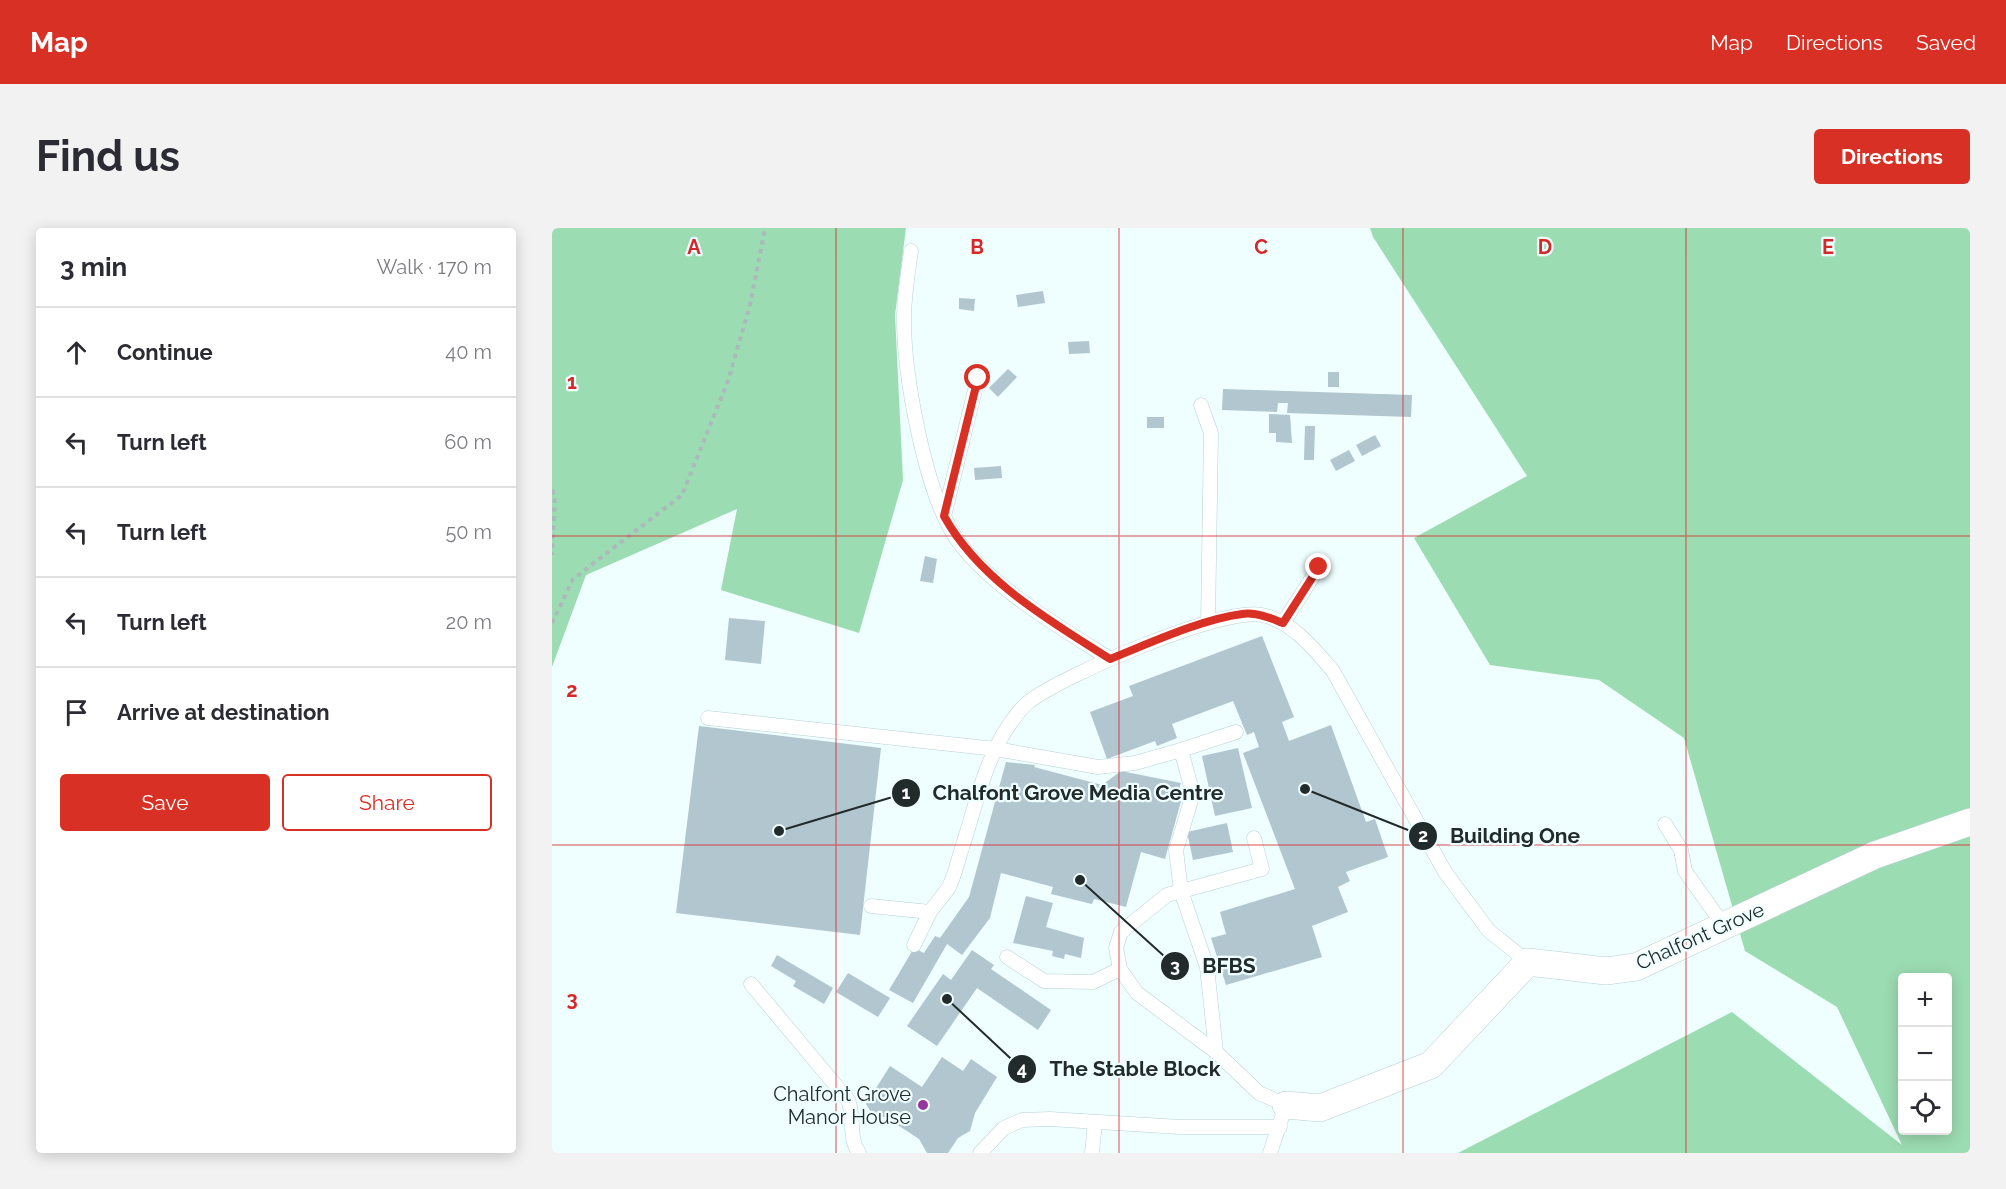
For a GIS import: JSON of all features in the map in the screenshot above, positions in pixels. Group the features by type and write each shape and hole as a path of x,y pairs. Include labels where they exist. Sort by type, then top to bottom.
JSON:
{"street":[{"name":"Chalfont Grove","path":"1528,962 1606,971 1636,967 1875,855 1970,822"},
{"path":"1283,1116 1320,1108 1431,1065 1528,962"}],"lane":[{"path":"911,251 904,319 910,379 923,453 937,505 957,540 989,573 1040,614 1110,659"},
{"path":"944,516 978,378"},
{"path":"1201,405 1211,433 1208,623"},
{"path":"1283,623 1319,567"},
{"path":"914,945 930,912 950,885 996,749 1009,725 1027,702 1052,686 1110,659 1208,623 1243,614 1263,615 1283,623 1310,645 1333,671 1413,818 1464,900 1489,931 1528,962"},
{"path":"708,718 996,749 1098,767 1136,763 1236,732"},
{"path":"1181,750 1194,794 1176,850 1181,891 1207,967 1216,1052"},
{"path":"1665,824 1682,850 1685,871 1724,926"},
{"path":"1254,838 1262,869 1167,895 1121,932 1116,948 1120,969 1137,993 1216,1052 1283,1116"},
{"path":"871,906 930,912"},
{"path":"1007,957 1044,981 1093,982 1120,969"},
{"path":"751,984 848,1100 852,1110 853,1135 859,1153"},
{"path":"980,1153 1004,1128 1022,1120 1050,1119 1168,1127 1283,1116"},
{"path":"1270,1153 1283,1116"},
{"path":"1092,1153 1095,1122"}],"path":[{"path":"552,623 573,579 682,495 728,381 750,305 765,228"},
{"path":"552,490 555,496 552,555"}],"green space":[{"path":"552,228 906,228 895,315 903,480 859,633 721,590 737,509 586,575 552,667"},
{"path":"1370,228 1970,228 1970,1153 1458,1153 1732,1012 1902,1145 1837,1007 1745,951 1684,738 1599,680 1490,665 1414,538 1527,476 1373,237"}],"building":[{"path":"1043,291 1045,303 1018,307 1016,295"},
{"path":"959,298 975,299 974,311 959,309"},
{"path":"1089,341 1090,353 1069,354 1068,342"},
{"path":"1008,369 1017,377 998,397 989,388"},
{"path":"1328,372 1339,372 1339,387 1328,387"},
{"path":"1223,389 1412,395 1411,417 1287,413 1288,403 1278,403 1277,412 1222,410"},
{"path":"1269,414 1290,415 1292,443 1276,442 1276,433 1269,433"},
{"path":"1147,417 1164,417 1164,428 1147,428"},
{"path":"1305,426 1315,426 1314,460 1304,460"},
{"path":"1375,435 1381,446 1362,456 1356,445"},
{"path":"1349,450 1355,461 1336,471 1330,460"},
{"path":"1001,466 1002,478 975,480 974,468"},
{"path":"925,556 937,559 933,583 920,581"},
{"path":"729,618 765,621 761,664 725,660"},
{"path":"1262,636 1294,717 1282,722 1289,741 1331,725 1366,822 1375,819 1388,857 1346,872 1350,881 1338,887 1348,912 1312,926 1322,957 1226,985 1211,938 1226,934 1220,912 1295,889 1243,753 1259,747 1254,732 1247,735 1233,701 1172,724 1177,738 1157,746 1155,741 1107,759 1090,712 1133,696 1129,686"},
{"path":"699,726 881,748 860,935 676,913"},
{"path":"1238,748 1252,808 1215,816 1202,756"},
{"path":"1006,762 1035,765 1034,767 1102,785 1121,771 1181,783 1178,793 1183,794 1165,859 1141,852 1126,907 1094,899 1092,904 1051,894 1053,887 1001,873 990,918 962,955 947,944 913,1003 889,990 914,948 924,953 935,936 940,938 969,897"},
{"path":"1227,823 1233,852 1193,860 1187,832"},
{"path":"1026,896 1053,903 1046,927 1084,938 1081,958 1065,954 1064,959 1052,956 1053,951 1013,943"},
{"path":"972,950 994,965 991,969 1051,1010 1038,1030 977,988 937,1046 907,1026 943,974 951,980"},
{"path":"777,955 833,988 824,1004 793,986 796,981 771,966"},
{"path":"848,973 890,998 878,1017 836,992"},
{"name":"Chalfont Grove Manor House","path":"942,1057 963,1071 971,1059 997,1077 975,1113 970,1131 958,1138 948,1153 927,1153 919,1139 887,1118 872,1114 866,1104 890,1066 922,1087"}],"place":[{"name":"Building One","path":"1305,789"},
{"name":"Chalfont Grove Media Centre","path":"779,831"},
{"name":"BFBS","path":"1080,880"},
{"name":"The Stable Block","path":"947,999"},
{"name":"Chalfont Grove Manor House","path":"923,1105"}],"route":[{"path":"978,378 944,516 957,540 989,573 1040,614 1110,659 1208,623 1243,614 1263,615 1283,623 1319,567"}]}
